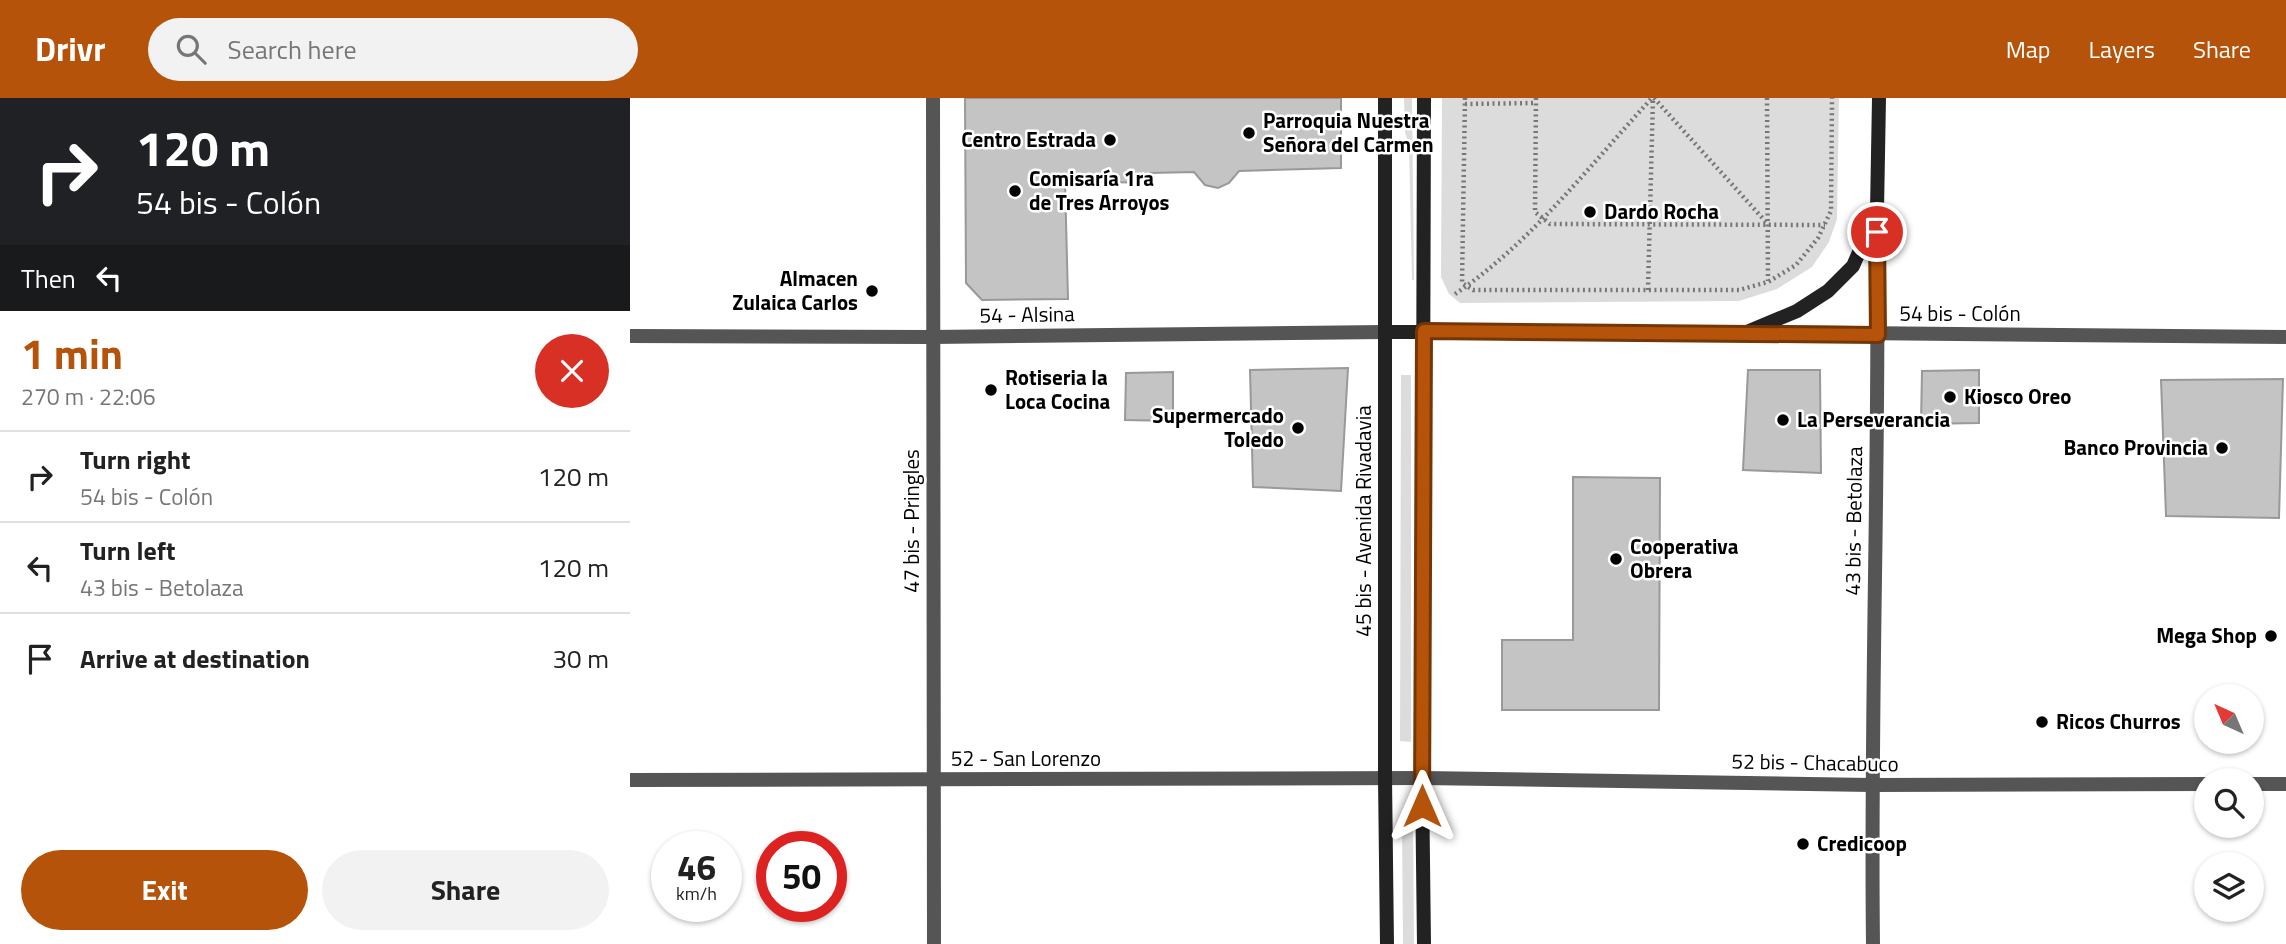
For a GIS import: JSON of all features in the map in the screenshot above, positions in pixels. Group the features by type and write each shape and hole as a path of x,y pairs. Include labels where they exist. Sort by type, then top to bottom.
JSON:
{"main road":[{"name":"45 bis - Avenida Rivadavia","path":"1385,98 1387,944"},
{"path":"1424,98 1424,944"},
{"name":"43 bis - Betolaza","path":"1877,211 1879,98"},
{"path":"1746,332 1797,311 1830,289 1853,266 1877,211"},
{"name":"54 - Alsina","path":"1385,332 1424,331"},
{"name":"54 bis - Colón","path":"1424,331 1746,332"}],"street":[{"name":"47 bis - Pringles","path":"933,98 934,944"},
{"name":"43 bis - Betolaza","path":"1873,944 1871,785 1878,335 1877,211"},
{"name":"54 - Alsina","path":"630,335 932,337 1385,332"},
{"name":"54 bis - Colón","path":"1746,332 2286,337"},
{"name":"52 - San Lorenzo","path":"630,780 1422,778"},
{"name":"52 bis - Chacabuco","path":"1422,778 1871,785 2194,784"},
{"path":"2264,784 2286,784"}],"path":[{"path":"1455,294 1542,217 1653,98"},
{"path":"1653,98 1767,224"},
{"path":"1648,290 1653,98"},
{"path":"1767,98 1768,282"},
{"path":"1825,225 1550,224 1535,212 1536,100 1465,101 1462,283 1473,290 1739,290 1768,282 1796,265 1818,238 1825,225 1831,211 1832,98"}],"shaded area":[{"path":"1404,98 1412,98 1414,280 1409,145 1405,132"},
{"path":"1442,98 1839,98 1837,219 1829,242 1812,267 1777,289 1739,301 1460,303 1449,294 1441,277"},
{"path":"1401,375 1411,375 1411,742 1400,741"},
{"path":"1402,824 1413,824 1414,944 1403,944"}],"building":[{"path":"965,98 1341,98 1341,168 1239,171 1229,183 1218,188 1205,185 1194,172 1150,173 1150,183 1065,181 1068,299 982,300 966,283"},
{"name":"Supermercado Toledo","path":"1348,368 1341,491 1253,487 1250,370"},
{"name":"La Perseverancia","path":"1748,370 1820,370 1821,473 1743,470"},
{"name":"Kiosco Oreo","path":"1979,370 1979,423 1921,424 1922,371"},
{"path":"1173,372 1173,421 1125,420 1126,373"},
{"name":"Banco Provincia","path":"2283,379 2279,518 2166,516 2161,380"},
{"name":"Cooperativa Obrera","path":"1573,477 1660,478 1659,710 1502,710 1502,640 1573,640"}],"place":[{"name":"Parroquia Nuestra Señora del Carmen","path":"1249,133"},
{"name":"Centro Estrada","path":"1110,140"},
{"name":"Comisaría 1ra de Tres Arroyos","path":"1015,191"},
{"name":"Dardo Rocha","path":"1590,212"},
{"name":"Almacen Zulaica Carlos","path":"872,291"},
{"name":"Rotiseria la Loca Cocina","path":"991,390"},
{"name":"Kiosco Oreo","path":"1950,397"},
{"name":"La Perseverancia","path":"1783,420"},
{"name":"Supermercado Toledo","path":"1298,428"},
{"name":"Banco Provincia","path":"2222,448"},
{"name":"Cooperativa Obrera","path":"1616,559"},
{"name":"Mega Shop","path":"2271,636"},
{"name":"Ricos Churros","path":"2042,722"},
{"name":"Credicoop","path":"1803,844"}],"route":[{"path":"1422,806 1424,331 1878,335 1877,232"}]}
